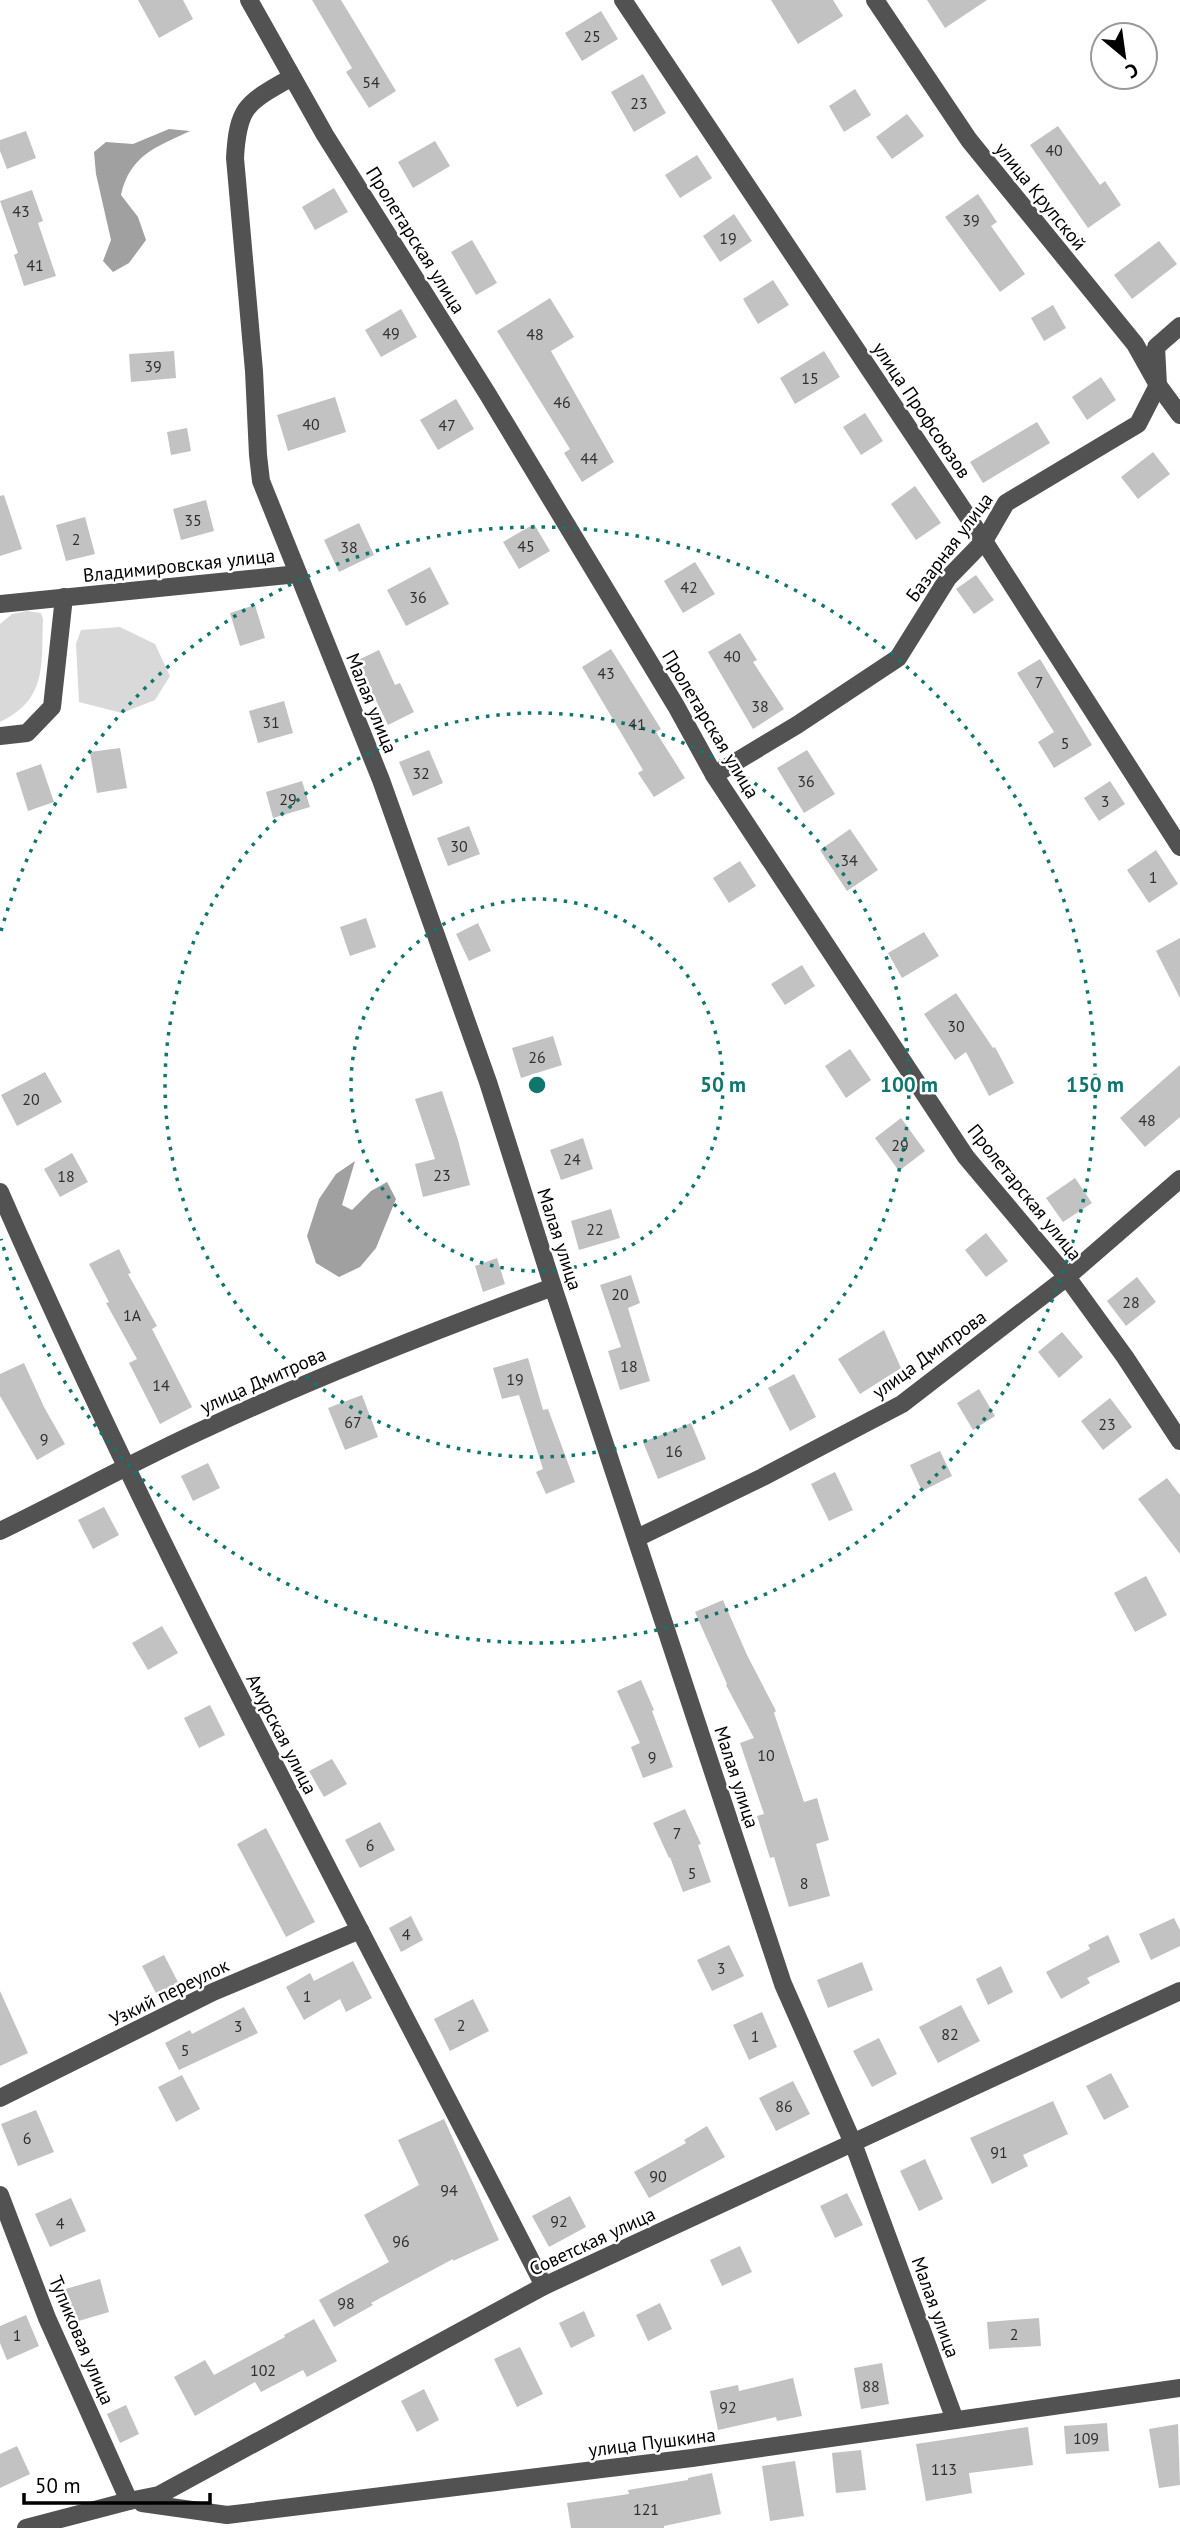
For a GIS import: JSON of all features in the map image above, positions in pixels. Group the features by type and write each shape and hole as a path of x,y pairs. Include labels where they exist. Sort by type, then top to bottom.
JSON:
{"street":[{"name":"Пролетарская улица","path":"249,0 325,135 487,393 715,775 966,1157 1067,1277 1125,1357 1180,1441"},
{"name":"улица Профсоюзов","path":"623,0 984,541 1180,847"},
{"name":"улица Крупской","path":"875,0 969,140 1135,344 1158,385 1180,415"},
{"name":"Малая улица","path":"292,76 248,105 241,115 237,130 234,158 254,371 261,481 381,780 488,1082 783,1984 853,2143 956,2420"},
{"path":"1158,385 1156,347 1180,326"},
{"name":"Базарная улица","path":"715,775 898,658 948,578 984,541 1006,503 1138,424 1158,385"},
{"name":"Владимировская улица","path":"0,604 298,574"},
{"name":"Владимировская улица","path":"0,736 27,733 52,707 64,597"},
{"name":"улица Дмитрова","path":"637,1538 763,1477 902,1404 1067,1277 1180,1179"},
{"name":"Амурская улица","path":"0,1192 128,1468 269,1758 544,2286"},
{"name":"улица Дмитрова","path":"0,1531 205,1428 309,1381 430,1332 553,1287"},
{"name":"Узкий переулок","path":"0,2098 213,1992 360,1930"},
{"name":"Советская улица","path":"26,2528 159,2495 544,2286 1180,1991"},
{"name":"Тупиковая улица","path":"0,2195 47,2318 129,2501"},
{"name":"улица Пушкина","path":"129,2501 227,2515 692,2458 1180,2388"}],"shaded area":[{"path":"169,129 190,131 146,154 125,181 121,195 138,217 146,240 129,263 113,272 103,261 111,240 96,174 94,152 106,142 133,144"},
{"path":"27,611 41,613 43,619 39,679 27,703 0,722 0,624 12,614"},
{"path":"120,627 155,644 170,676 155,700 122,713 79,702 76,644 81,630"},
{"path":"355,1161 342,1205 352,1210 371,1191 387,1182 396,1199 376,1248 360,1267 339,1277 316,1263 307,1236 319,1199 336,1174"}],"building":[{"path":"138,0 183,0 193,19 159,38"},
{"path":"312,0 341,0 396,91 369,108 346,72 352,68"},
{"path":"771,0 833,0 843,16 798,44"},
{"path":"927,0 987,0 945,28"},
{"path":"601,11 618,39 582,61 565,33"},
{"path":"643,74 666,113 634,132 611,92"},
{"path":"855,89 871,115 844,132 829,106"},
{"path":"907,114 924,136 892,159 876,137"},
{"path":"1058,126 1100,185 1105,181 1121,205 1088,228 1030,145"},
{"path":"26,131 36,158 7,169 0,151 0,140"},
{"path":"435,141 450,166 413,188 398,162"},
{"path":"697,155 712,178 680,198 665,175"},
{"path":"334,188 348,212 315,230 302,207"},
{"path":"32,190 43,221 38,223 56,276 24,286 14,255 18,253 0,201"},
{"path":"978,194 997,222 991,226 1025,274 1000,292 945,217"},
{"path":"734,214 752,241 720,262 703,236"},
{"path":"472,240 497,283 476,295 451,252"},
{"path":"1159,241 1177,264 1132,299 1114,275"},
{"path":"773,280 789,305 758,324 743,299"},
{"path":"550,298 574,337 551,351 614,462 582,482 564,453 570,449 497,331"},
{"path":"1053,305 1066,328 1044,341 1031,318"},
{"path":"401,309 417,337 381,357 365,330"},
{"path":"174,351 176,378 131,382 129,354"},
{"path":"824,351 840,377 795,404 780,378"},
{"path":"1101,377 1116,400 1087,420 1072,397"},
{"path":"335,397 346,432 288,451 277,415"},
{"path":"456,399 474,429 438,450 420,420"},
{"path":"865,413 883,441 861,455 843,427"},
{"path":"1037,422 1050,443 983,483 970,462"},
{"path":"187,428 191,451 171,455 167,432"},
{"path":"1153,452 1170,474 1138,499 1121,477"},
{"path":"915,486 941,523 916,540 891,504"},
{"path":"4,495 22,549 0,556 0,496"},
{"path":"206,500 214,531 181,540 173,509"},
{"path":"85,517 95,554 66,561 56,525"},
{"path":"359,523 374,555 339,572 324,540"},
{"path":"534,524 550,551 519,569 503,542"},
{"path":"695,562 715,594 683,613 664,581"},
{"path":"430,567 449,604 406,626 387,590"},
{"path":"976,575 994,600 974,614 956,589"},
{"path":"255,605 265,638 240,646 230,613"},
{"path":"740,633 757,660 753,662 784,709 753,729 708,652"},
{"path":"611,649 661,729 656,732 685,778 654,797 638,773 643,770 582,667"},
{"path":"379,650 395,685 400,683 414,712 388,725 370,688 366,689 354,662"},
{"path":"1040,659 1092,745 1054,768 1038,742 1054,732 1017,673"},
{"path":"284,701 293,733 258,743 249,711"},
{"path":"120,748 127,788 97,793 90,752"},
{"path":"429,750 443,783 413,796 399,762"},
{"path":"807,750 835,794 804,813 777,768"},
{"path":"41,764 54,802 28,811 16,773"},
{"path":"302,781 310,807 273,818 266,792"},
{"path":"1110,781 1125,804 1099,821 1084,798"},
{"path":"469,826 480,854 448,866 437,838"},
{"path":"850,829 878,870 847,891 820,850"},
{"path":"1156,850 1178,884 1149,903 1127,870"},
{"path":"740,861 756,886 729,903 713,878"},
{"path":"366,918 376,947 350,956 340,927"},
{"path":"478,923 491,951 469,961 456,934"},
{"path":"924,932 939,956 902,978 888,953"},
{"path":"1180,938 1180,998 1156,951"},
{"path":"802,965 815,986 785,1005 771,984"},
{"path":"956,993 993,1048 995,1047 1014,1083 989,1096 966,1052 955,1060 924,1014"},
{"path":"553,1036 562,1065 521,1078 512,1048"},
{"path":"850,1049 871,1080 846,1098 825,1066"},
{"path":"1180,1065 1180,1117 1145,1147 1120,1118"},
{"path":"45,1072 62,1102 17,1126 1,1095"},
{"path":"442,1091 470,1185 423,1197 415,1164 435,1159 415,1099"},
{"path":"901,1118 925,1151 899,1171 875,1138"},
{"path":"583,1138 593,1169 561,1180 550,1150"},
{"path":"72,1153 88,1182 60,1197 44,1169"},
{"path":"1075,1178 1092,1203 1063,1222 1046,1198"},
{"path":"611,1209 620,1238 579,1250 571,1221"},
{"path":"986,1233 1008,1261 986,1277 965,1250"},
{"path":"119,1249 131,1273 128,1274 157,1326 152,1329 192,1407 160,1424 129,1363 137,1359 106,1303 109,1302 89,1264"},
{"path":"497,1258 505,1284 483,1292 475,1266"},
{"path":"631,1275 640,1303 628,1308 650,1381 620,1390 608,1351 621,1347 600,1285"},
{"path":"1137,1277 1156,1302 1126,1326 1107,1301"},
{"path":"884,1330 901,1368 860,1394 838,1359"},
{"path":"1062,1332 1083,1357 1059,1378 1038,1352"},
{"path":"528,1358 543,1410 548,1409 575,1482 546,1494 536,1472 543,1469 519,1395 502,1399 493,1368"},
{"path":"24,1363 65,1444 37,1460 0,1396 0,1374"},
{"path":"794,1374 816,1417 790,1431 768,1388"},
{"path":"979,1389 995,1416 973,1430 957,1403"},
{"path":"362,1395 378,1437 345,1450 328,1408"},
{"path":"1110,1398 1132,1427 1103,1450 1081,1421"},
{"path":"691,1423 706,1459 658,1479 643,1442"},
{"path":"940,1451 952,1476 922,1491 910,1465"},
{"path":"208,1463 220,1488 193,1501 181,1476"},
{"path":"835,1472 853,1510 829,1521 811,1484"},
{"path":"1167,1478 1180,1495 1180,1554 1138,1499"},
{"path":"104,1507 119,1535 93,1549 78,1520"},
{"path":"1146,1576 1167,1615 1135,1632 1114,1593"},
{"path":"723,1600 776,1711 774,1713 804,1802 817,1798 829,1840 816,1844 830,1896 789,1907 774,1857 770,1858 757,1816 764,1814 740,1743 754,1738 726,1685 695,1612"},
{"path":"162,1626 178,1653 148,1670 132,1643"},
{"path":"641,1680 673,1767 643,1778 631,1747 640,1743 617,1691"},
{"path":"210,1705 225,1735 199,1748 184,1718"},
{"path":"332,1759 347,1784 324,1797 309,1771"},
{"path":"685,1809 701,1844 698,1845 711,1882 683,1892 653,1823"},
{"path":"380,1822 395,1850 360,1868 345,1840"},
{"path":"266,1828 315,1922 286,1937 237,1844"},
{"path":"411,1916 423,1940 401,1952 389,1928"},
{"path":"1174,1918 1180,1930 1180,1946 1151,1960 1139,1934"},
{"path":"1108,1935 1120,1962 1087,1978 1090,1983 1061,1999 1046,1972 1090,1949 1088,1945"},
{"path":"729,1945 744,1976 712,1991 697,1960"},
{"path":"164,1955 181,1988 159,1999 142,1966"},
{"path":"353,1961 372,1998 346,2012 340,1999 304,2020 286,1987 310,1973 314,1981"},
{"path":"862,1962 873,1990 828,2008 817,1980"},
{"path":"1001,1966 1013,1992 988,2005 976,1979"},
{"path":"0,1991 28,2053 0,2066"},
{"path":"473,1999 489,2031 450,2051 434,2019"},
{"path":"961,2005 980,2041 938,2063 919,2027"},
{"path":"244,2007 258,2033 179,2070 165,2043 190,2030 192,2034"},
{"path":"762,2012 777,2047 749,2060 733,2025"},
{"path":"879,2038 897,2074 872,2087 853,2051"},
{"path":"1111,2073 1129,2107 1104,2120 1086,2086"},
{"path":"182,2075 200,2109 176,2122 158,2087"},
{"path":"793,2081 810,2114 776,2131 759,2098"},
{"path":"1053,2101 1068,2134 1023,2155 1028,2166 992,2184 970,2138"},
{"path":"36,2110 54,2152 18,2166 1,2124"},
{"path":"444,2119 499,2240 453,2259 371,2303 373,2305 334,2327 319,2300 389,2262 364,2215 419,2185 398,2140"},
{"path":"707,2126 725,2157 649,2198 634,2172 686,2143 684,2140"},
{"path":"925,2159 943,2199 919,2211 900,2171"},
{"path":"847,2193 863,2225 835,2238 820,2206"},
{"path":"570,2196 586,2227 549,2247 532,2216"},
{"path":"71,2198 86,2231 50,2247 35,2214"},
{"path":"740,2246 752,2272 722,2286 710,2260"},
{"path":"100,2279 109,2312 72,2323 62,2290"},
{"path":"660,2303 672,2329 648,2341 636,2315"},
{"path":"584,2311 595,2336 571,2348 559,2323"},
{"path":"26,2315 39,2346 7,2360 0,2343 0,2326"},
{"path":"1039,2318 1041,2346 989,2349 987,2322"},
{"path":"314,2319 337,2361 307,2377 303,2370 261,2392 255,2382 195,2416 174,2377 205,2360 214,2375"},
{"path":"520,2347 543,2394 517,2407 494,2359"},
{"path":"882,2363 889,2404 861,2409 854,2368"},
{"path":"793,2378 802,2416 777,2421 776,2417 718,2430 710,2391 738,2385 739,2391"},
{"path":"424,2389 439,2420 417,2432 401,2401"},
{"path":"126,2405 139,2434 120,2443 107,2414"},
{"path":"1107,2423 1109,2451 1066,2454 1064,2426"},
{"path":"1178,2424 1180,2485 1159,2488 1149,2429"},
{"path":"1028,2427 1033,2465 969,2473 972,2493 926,2501 916,2444"},
{"path":"17,2446 30,2474 0,2488 0,2454"},
{"path":"861,2450 866,2490 836,2493 832,2453"},
{"path":"795,2461 804,2516 770,2521 762,2466"},
{"path":"712,2473 721,2514 664,2528 571,2528 567,2503 629,2494 628,2490 688,2480"}]}
